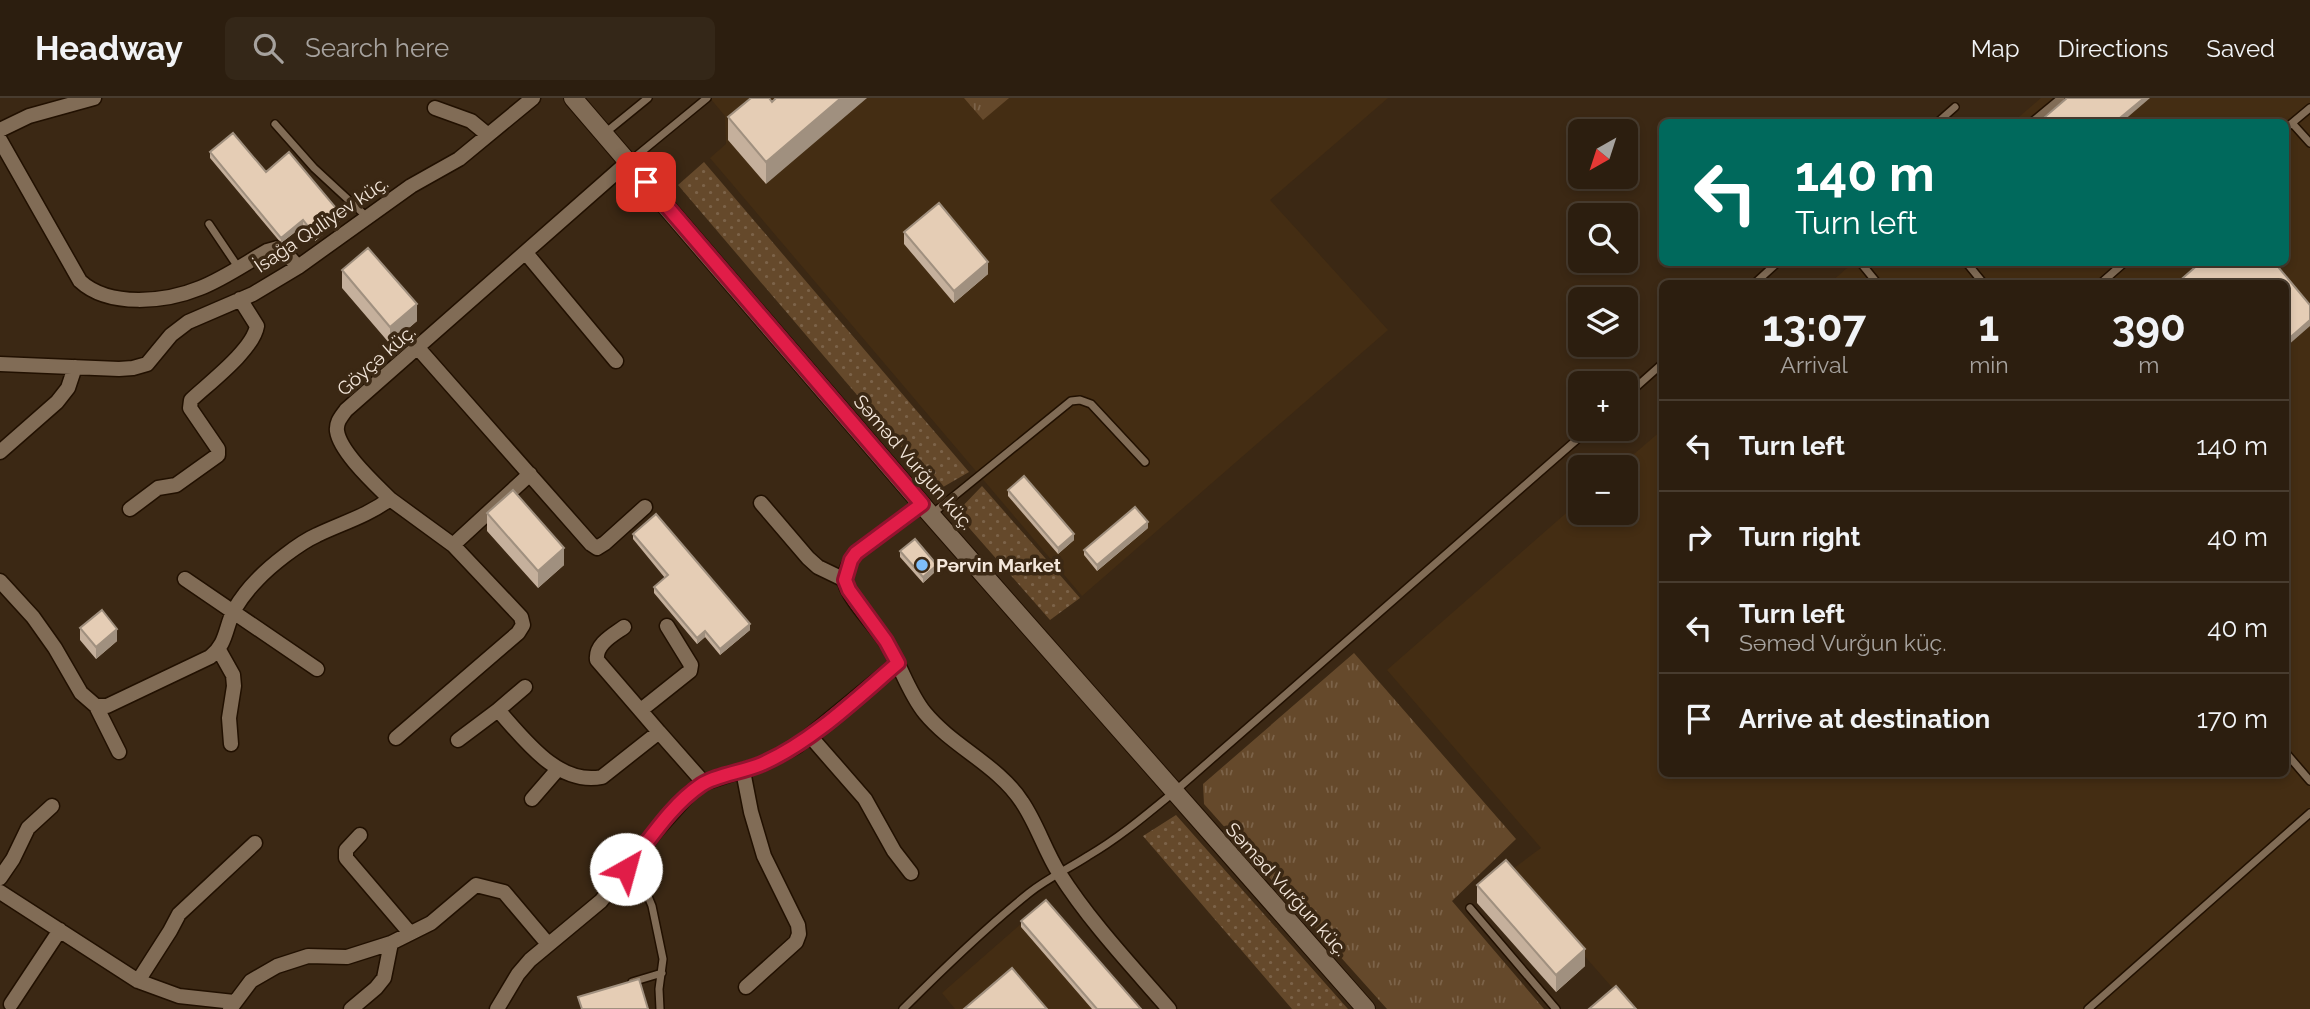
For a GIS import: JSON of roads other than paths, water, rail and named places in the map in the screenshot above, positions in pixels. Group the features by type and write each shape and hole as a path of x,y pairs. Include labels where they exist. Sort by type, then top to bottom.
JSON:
{"main road":[{"name":"Səməd Vurğun küç.","path":"580,100 604,134 927,509 1366,1009"}],"street":[{"path":"0,130 29,116 94,98"},
{"name":"İsağa Quliyev küç.","path":"0,363 119,369 147,364 171,335 188,322 253,294 298,267 411,186 459,159 533,98"},
{"path":"435,108 471,121 488,135"},
{"path":"0,140 80,281 89,289 108,297 161,298 200,288 267,251 278,248 298,267"},
{"name":"Göyçə küç.","path":"390,499 352,457 340,439 338,421 346,410 628,162"},
{"path":"526,253 616,361"},
{"path":"130,509 158,488 176,485 218,455 218,449 190,408 191,400 246,348 256,335 257,326 240,299"},
{"path":"418,348 591,544 597,548 606,544 645,507"},
{"path":"0,452 57,402 68,388 75,367"},
{"path":"453,545 530,474"},
{"path":"96,706 107,706 211,657 224,641 233,613 257,579 314,536 363,516 390,499 453,545 521,617 523,625 518,633 396,738"},
{"path":"761,503 808,558 845,580"},
{"path":"927,509 856,553 845,580 849,590 886,641 913,695 925,712 939,727 994,771 1022,802 1058,872 1091,918 1169,1009"},
{"path":"185,579 317,669"},
{"path":"0,581 22,603 48,637 81,693 96,706 119,752"},
{"path":"641,710 690,671 691,665 667,626"},
{"path":"624,627 600,646 596,653 597,660 704,783"},
{"path":"219,650 233,675 229,718 232,744"},
{"path":"497,1009 509,1003 518,974 548,944 586,916 675,809 704,783 765,763 810,736 898,663"},
{"path":"458,740 525,687"},
{"path":"498,710 541,756 558,768 592,779 602,778 659,732"},
{"path":"810,736 865,799 894,851 911,873"},
{"path":"532,799 558,768"},
{"path":"743,771 764,856 798,925 799,934 796,942 746,987"},
{"path":"0,878 28,828 51,806"},
{"path":"360,835 346,850 346,858 410,933"},
{"path":"138,981 178,914 255,843"},
{"path":"0,892 138,981 179,996 232,1005 251,981 277,966 309,957 347,957 391,943 431,923 476,885 505,892 548,944"},
{"path":"11,1004 60,930"},
{"path":"351,1009 384,978 391,943"}],"lane":[{"path":"604,134 648,98"},
{"path":"628,162 707,98"},
{"path":"2036,119 2061,98"},
{"path":"1941,119 1955,107"},
{"path":"2289,125 2310,108"},
{"path":"2292,122 2310,143"},
{"path":"275,124 314,168 368,218"},
{"path":"209,224 238,267"},
{"path":"1758,280 1774,266"},
{"path":"1863,266 1875,280"},
{"path":"1969,266 1981,280"},
{"path":"2105,280 2120,266"},
{"path":"1638,385 1659,367"},
{"path":"927,509 1071,401 1080,400 1091,404 1145,462"},
{"path":"903,1009 952,960 1028,894 1058,872 1127,830 1174,792 1575,441"},
{"path":"2289,757 2310,782"},
{"path":"2088,1009 2310,813"},
{"path":"626,869 645,889 652,906 663,958 659,989 660,1009"},
{"path":"1469,908 1556,1009"},
{"path":"628,983 662,973"}],"place":[{"name":"Pərvin Market","path":"922,565"}]}
